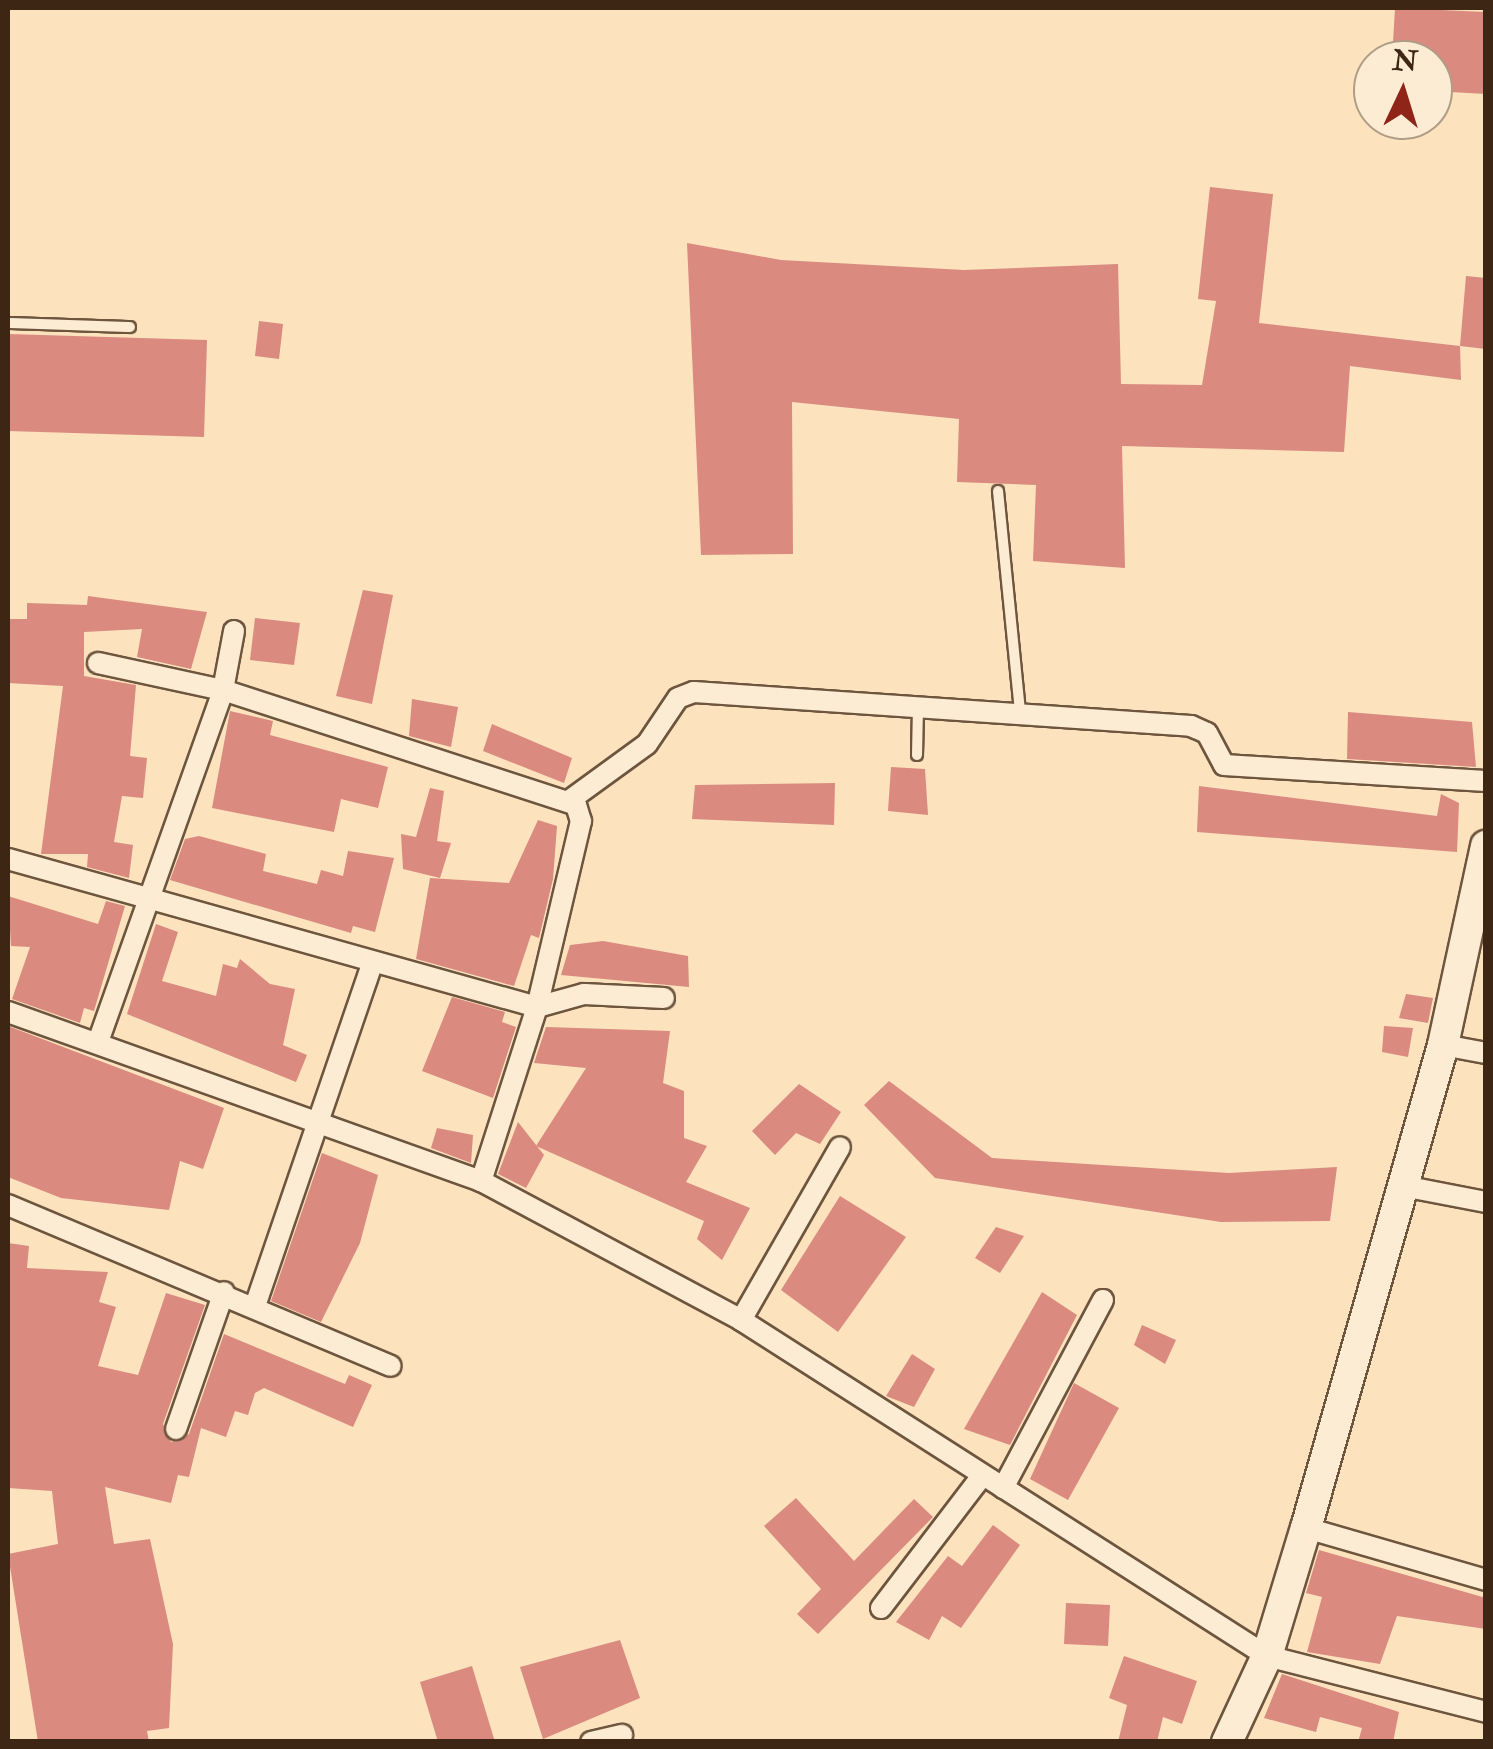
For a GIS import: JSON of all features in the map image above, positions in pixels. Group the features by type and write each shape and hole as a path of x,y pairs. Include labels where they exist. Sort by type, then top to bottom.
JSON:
{"street":[{"path":"98,1042 223,690 234,631"},
{"path":"98,664 223,690 570,800 581,821 538,1007 482,1181"},
{"path":"570,800 647,744 687,692 1020,710 1197,727 1228,766 1486,781"},
{"path":"1227,1742 1267,1656 1306,1528 1443,1045 1486,846"},
{"path":"8,859 145,901 538,1007 584,994 664,998"},
{"path":"255,1306 316,1118 372,964"},
{"path":"8,1012 316,1118 482,1181 741,1320 981,1477 1267,1656 1486,1712"},
{"path":"1443,1045 1486,1053"},
{"path":"741,1320 840,1147"},
{"path":"1403,1186 1486,1202"},
{"path":"8,1205 224,1292 391,1366"},
{"path":"176,1428 224,1292"},
{"path":"1003,1488 1103,1300"},
{"path":"881,1608 981,1477"},
{"path":"1306,1528 1486,1580"},
{"path":"591,1742 622,1734"}],"lane":[{"path":"8,324 130,327"},
{"path":"998,491 1020,710"},
{"path":"916,756 918,704"}],"building":[{"path":"1395,8 1486,12 1486,94 1453,92 1453,40 1393,40"},
{"path":"1210,187 1273,194 1259,323 1460,346 1461,380 1350,366 1344,452 1122,446 1125,568 1033,561 1036,485 957,482 959,419 792,402 793,554 701,555 687,243 781,260 964,270 1118,264 1121,384 1202,385 1216,301 1198,299"},
{"path":"1466,276 1486,278 1486,349 1460,346"},
{"path":"259,321 283,324 279,359 255,356"},
{"path":"8,334 207,340 204,437 8,431"},
{"path":"363,590 393,595 372,704 336,696"},
{"path":"88,596 207,612 191,669 137,657 142,629 84,632 84,676 136,685 130,756 147,758 143,798 122,796 114,842 133,845 129,878 87,867 88,854 41,854 63,686 8,683 8,619 27,619 27,603 87,605"},
{"path":"255,618 300,623 294,665 250,660"},
{"path":"412,699 458,707 451,747 409,736"},
{"path":"230,711 273,721 270,735 388,767 378,808 341,799 334,832 212,808"},
{"path":"1348,712 1472,722 1476,767 1347,759"},
{"path":"492,724 572,758 564,783 483,751"},
{"path":"891,767 925,769 928,815 888,811"},
{"path":"835,783 834,825 692,819 695,785"},
{"path":"1199,786 1437,816 1441,794 1459,803 1457,852 1197,832"},
{"path":"430,788 444,791 437,841 451,843 440,878 403,869 401,834 416,837"},
{"path":"538,820 557,826 553,879 539,938 531,935 514,986 416,959 430,878 509,883"},
{"path":"199,836 266,854 263,871 317,884 321,870 343,876 348,851 394,858 375,932 353,926 351,933 170,880 185,839"},
{"path":"8,896 98,924 106,901 125,906 94,1011 84,1008 80,1023 12,999 30,947 11,946"},
{"path":"156,924 178,932 162,981 216,996 223,964 237,968 240,959 270,984 295,989 283,1045 307,1055 296,1082 127,1014"},
{"path":"603,941 688,956 689,987 561,975 570,945"},
{"path":"1406,994 1433,998 1428,1023 1399,1018"},
{"path":"452,997 505,1012 502,1022 516,1027 493,1098 422,1071"},
{"path":"8,1026 224,1108 203,1169 180,1161 169,1210 61,1198 8,1177"},
{"path":"1384,1026 1413,1028 1408,1057 1382,1052"},
{"path":"546,1027 670,1031 663,1083 684,1091 684,1138 707,1146 686,1182 750,1208 722,1260 697,1239 704,1221 536,1146 586,1068 534,1063"},
{"path":"889,1081 992,1158 1229,1173 1337,1167 1330,1221 1221,1222 935,1178 864,1105"},
{"path":"799,1084 841,1112 820,1144 796,1133 775,1155 752,1131"},
{"path":"518,1122 544,1155 526,1188 498,1174"},
{"path":"437,1128 473,1135 471,1163 431,1148"},
{"path":"322,1153 378,1175 360,1243 321,1322 271,1301"},
{"path":"840,1196 906,1237 838,1332 781,1290"},
{"path":"996,1227 1024,1236 1000,1273 975,1258"},
{"path":"8,1243 29,1246 27,1268 108,1272 99,1302 116,1307 98,1366 138,1375 166,1293 205,1305 163,1424 171,1442 189,1434 224,1334 345,1384 349,1375 372,1385 353,1427 264,1388 255,1393 248,1415 235,1411 226,1437 201,1428 189,1477 178,1475 171,1503 105,1487 114,1544 150,1539 173,1644 169,1728 147,1731 149,1742 38,1742 8,1554 58,1544 52,1491 8,1488"},
{"path":"1042,1292 1077,1315 1010,1445 964,1429"},
{"path":"1142,1325 1176,1340 1165,1364 1134,1345"},
{"path":"912,1354 935,1369 914,1407 886,1396"},
{"path":"1074,1383 1119,1408 1068,1500 1030,1479"},
{"path":"796,1498 854,1561 914,1499 933,1517 818,1634 797,1614 821,1589 764,1526"},
{"path":"993,1525 1020,1545 961,1628 942,1616 929,1640 896,1622 948,1556 962,1566"},
{"path":"1319,1550 1486,1598 1486,1629 1397,1616 1380,1664 1307,1652 1322,1597 1306,1593"},
{"path":"1066,1603 1110,1605 1108,1646 1064,1644"},
{"path":"620,1640 640,1698 543,1739 520,1667"},
{"path":"1124,1656 1197,1681 1182,1724 1163,1717 1157,1742 1118,1742 1127,1705 1109,1698"},
{"path":"472,1666 495,1742 438,1742 420,1682"},
{"path":"1282,1674 1399,1712 1393,1742 1358,1742 1362,1728 1320,1717 1316,1732 1264,1718"}]}
